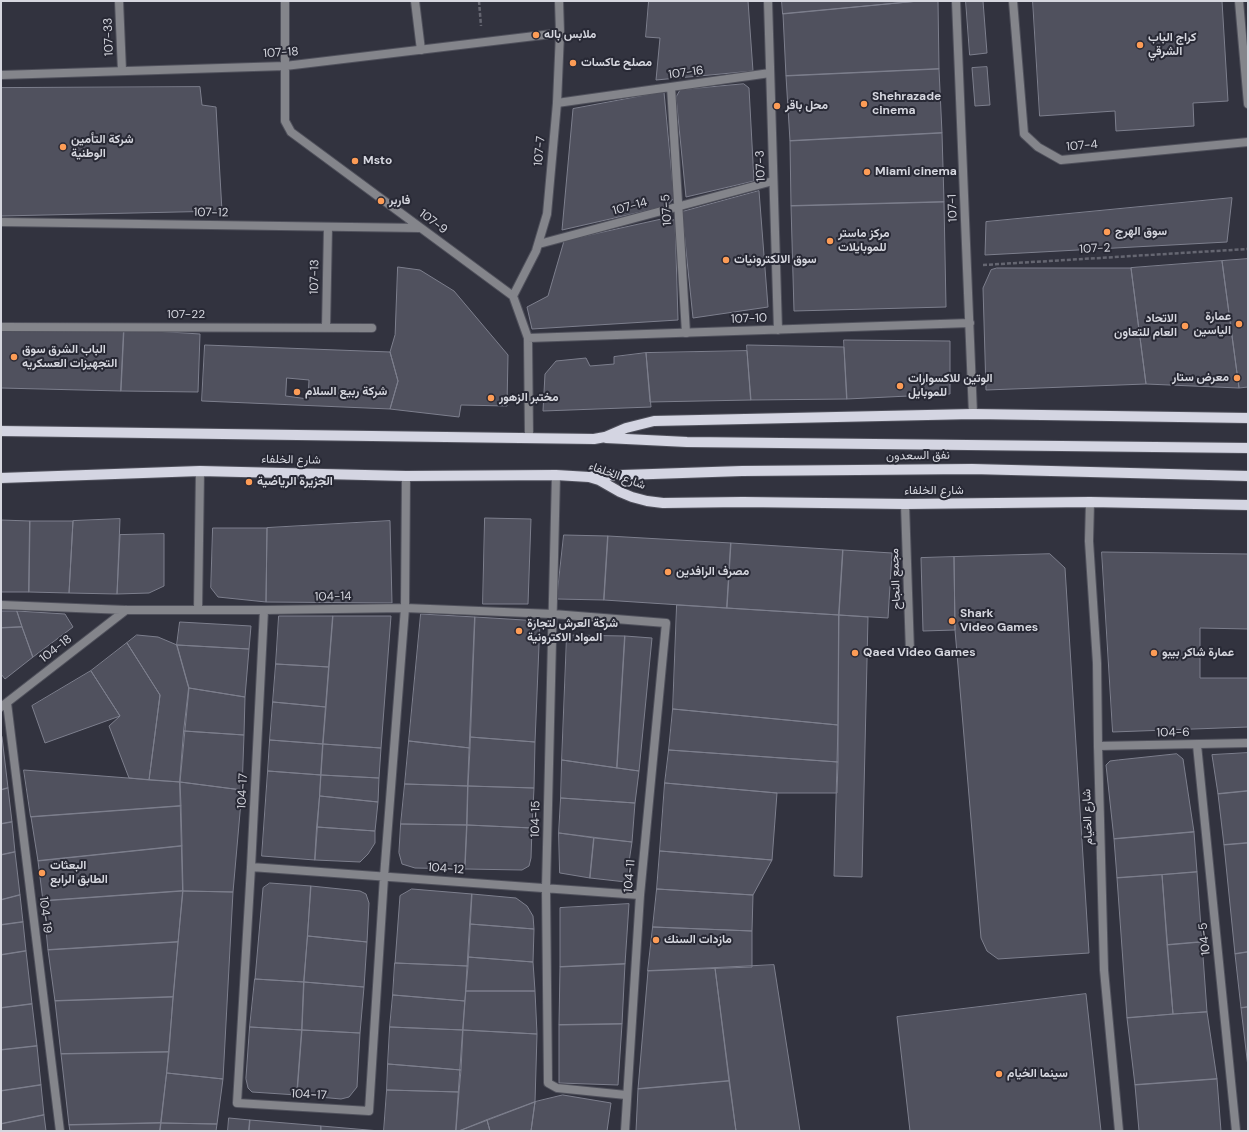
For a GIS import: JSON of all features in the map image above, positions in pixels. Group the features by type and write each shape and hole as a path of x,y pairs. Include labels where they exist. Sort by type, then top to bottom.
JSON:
{"main road":[{"path":"1,430 594,439 605,438 626,428 654,421 973,414 1248,418"},
{"name":"نفق السعدون","path":"605,438 687,442 1248,448"},
{"name":"نفق السعدون","path":"589,477 727,471 972,469 1248,476"},
{"name":"شارع الخلفاء","path":"1,478 200,471 406,476 556,475 589,477 599,480 632,497 647,501 663,502 905,504 1090,502 1248,505"}],"street":[{"name":"107-33","path":"119,1 122,71"},
{"name":"107-9","path":"285,1 286,121 291,132 513,296"},
{"path":"415,1 421,50"},
{"name":"107-7","path":"513,296 539,244 547,214 557,103 560,33 559,1"},
{"name":"107-3","path":"768,1 778,330"},
{"name":"107-1","path":"956,1 973,414"},
{"name":"107-4","path":"1013,1 1024,134 1038,147 1061,160 1248,142"},
{"path":"1239,1 1248,104"},
{"name":"107-18","path":"1,75 285,66 560,33"},
{"name":"107-16","path":"557,103 770,73"},
{"name":"107-5","path":"671,87 686,333"},
{"name":"107-14","path":"539,244 773,181"},
{"name":"107-12","path":"1,222 420,228"},
{"name":"107-13","path":"326,328 328,226"},
{"path":"513,296 528,338 529,438"},
{"name":"107-10","path":"528,338 970,323"},
{"name":"107-22","path":"1,327 372,328"},
{"path":"198,610 200,471"},
{"name":"104-15","path":"556,475 546,888 548,1083 557,1088 626,1095"},
{"name":"104-17","path":"264,610 237,1103 369,1111 384,877 405,608 406,476"},
{"name":"شارع الخيام","path":"1090,502 1089,541 1097,663 1104,970 1119,1131"},
{"name":"مجمع النجاح","path":"905,504 910,652"},
{"name":"104-14","path":"1,605 126,610 405,608 553,614 666,623"},
{"name":"104-18","path":"4,705 126,610"},
{"name":"104-11","path":"625,1131 626,1095 640,894 666,623"},
{"name":"104-19","path":"4,705 60,1131"},
{"name":"104-6","path":"1098,746 1248,743"},
{"name":"104-5","path":"1197,744 1236,1131"},
{"name":"104-12","path":"251,867 640,894"}],"path":[{"path":"479,1 482,42"},
{"name":"107-2","path":"967,265 1248,249"}],"building":[{"path":"649,1 748,1 753,71 656,80 660,38 646,37"},
{"path":"782,1 919,1 783,14"},
{"path":"919,1 938,1 939,69 786,76 783,14"},
{"path":"966,1 983,1 987,53 970,55"},
{"path":"1033,1 1222,1 1228,101 1193,103 1194,126 1116,131 1115,111 1040,116"},
{"path":"987,67 990,105 975,106 972,68"},
{"name":"Shehrazade cinema","path":"939,69 942,133 790,141 786,76"},
{"path":"744,84 749,88 754,181 686,197 676,97 680,90"},
{"path":"200,87 202,105 216,107 222,211 1,216 1,88"},
{"path":"664,92 674,198 667,206 562,230 573,109"},
{"name":"Miami cinema","path":"942,133 944,202 791,206 790,141"},
{"name":"سوق الالكترونيات","path":"759,191 768,307 693,318 682,212"},
{"name":"سوق الهرج","path":"1232,198 1227,242 985,255 986,222"},
{"path":"944,202 946,307 794,311 791,206"},
{"path":"662,219 675,220 678,320 532,329 527,307 548,296 564,241"},
{"name":"عمارة الياسين","path":"1248,259 1248,387 1239,388 1222,261"},
{"name":"الاتحاد العام للتعاون","path":"1222,261 1239,388 1146,384 1131,268"},
{"path":"398,267 420,270 454,291 508,355 507,406 461,405 459,417 390,409 398,381 390,352 395,335"},
{"path":"997,268 1131,268 1146,384 986,390 983,288 991,270"},
{"path":"1,329 124,329 121,391 1,388"},
{"path":"124,329 200,334 198,392 121,391"},
{"path":"844,340 950,341 950,394 847,399"},
{"path":"205,345 390,352 398,381 390,409 202,401"},
{"path":"747,345 844,347 847,399 751,400"},
{"path":"747,351 751,400 650,402 646,353"},
{"path":"646,353 651,407 543,411 545,374 556,361 586,358 590,366 614,364 614,357"},
{"name":"شركة ربيع السلام","path":"287,378 309,380 308,399 286,396"},
{"path":"485,518 531,519 528,604 483,604"},
{"path":"120,519 117,594 69,593 73,521"},
{"path":"1,520 30,521 29,592 1,592"},
{"path":"30,521 73,521 69,593 29,592"},
{"path":"390,521 392,603 266,602 267,528"},
{"path":"213,528 267,528 266,602 218,597 211,588"},
{"path":"164,534 164,586 149,593 117,594 120,535"},
{"path":"564,535 608,536 604,600 557,599"},
{"name":"مصرف الرافدين","path":"608,536 731,543 727,608 604,600"},
{"path":"731,543 843,550 839,615 727,608"},
{"path":"843,550 892,553 888,618 839,615"},
{"name":"عمارة شاكر بيبو","path":"1102,552 1248,554 1248,629 1200,628 1200,678 1248,678 1248,727 1113,732"},
{"path":"1050,554 1065,568 1089,953 998,959 987,951 981,938 955,630 954,557"},
{"path":"954,557 955,630 923,631 921,558"},
{"path":"677,605 839,615 838,725 673,709"},
{"path":"1,611 17,611 22,627 1,628"},
{"path":"17,611 65,614 73,627 33,657"},
{"path":"421,614 475,617 470,748 409,741"},
{"path":"839,615 868,617 862,877 834,876"},
{"path":"279,616 333,616 329,667 276,664"},
{"path":"333,616 391,616 381,748 323,744"},
{"path":"475,617 540,621 535,742 470,737"},
{"path":"180,622 251,626 249,649 177,645"},
{"path":"22,627 33,657 5,679 1,674 1,628"},
{"path":"137,635 158,637 177,645 189,688 180,782 149,780 160,695 127,643"},
{"path":"567,635 625,636 617,768 562,760"},
{"path":"625,636 652,638 639,771 617,768"},
{"path":"127,643 160,695 149,780 129,778 109,726 120,716 91,671"},
{"path":"177,645 249,649 245,697 189,688"},
{"path":"276,664 329,667 326,707 273,702"},
{"path":"91,671 120,716 45,743 32,706"},
{"path":"189,688 245,697 244,735 184,731"},
{"path":"273,702 326,707 323,744 270,740"},
{"path":"673,709 838,725 838,762 669,750"},
{"path":"184,731 244,735 242,790 180,782"},
{"path":"2,737 8,788 1,790 1,738"},
{"path":"470,737 535,742 534,788 468,786"},
{"path":"270,740 323,744 321,775 268,771"},
{"path":"409,741 470,748 468,786 405,784"},
{"path":"323,744 381,748 379,778 321,775"},
{"path":"669,750 838,762 837,793 777,793 665,783"},
{"path":"1248,753 1248,791 1218,794 1212,755"},
{"path":"1177,754 1183,759 1194,832 1114,839 1106,765 1110,761"},
{"path":"562,760 639,771 635,803 561,798"},
{"path":"24,770 180,782 181,806 31,817"},
{"path":"268,771 321,775 315,860 262,856"},
{"path":"321,775 379,778 378,802 320,796"},
{"path":"180,782 242,790 233,892 183,891"},
{"path":"665,783 777,793 772,860 660,851"},
{"path":"405,784 468,786 467,825 401,824"},
{"path":"468,786 534,788 532,828 467,825"},
{"path":"8,788 12,822 1,824 1,790"},
{"path":"1248,791 1248,843 1224,845 1218,794"},
{"path":"320,796 378,802 375,831 317,827"},
{"path":"561,798 635,803 632,842 559,833"},
{"path":"181,806 182,846 38,861 31,817"},
{"path":"12,822 15,852 1,855 1,824"},
{"path":"401,824 467,825 465,869 415,868 402,864 399,853"},
{"path":"467,825 532,828 531,858 529,866 522,870 465,869"},
{"path":"317,827 375,831 375,843 368,854 360,862 315,860"},
{"path":"1194,832 1197,872 1117,878 1114,839"},
{"path":"559,833 594,838 590,878 560,873"},
{"path":"594,838 632,842 626,882 590,878"},
{"path":"1248,843 1248,952 1235,954 1224,845"},
{"path":"182,846 183,891 43,901 38,861"},
{"path":"660,851 772,860 753,895 657,889"},
{"path":"15,852 20,895 1,900 1,855"},
{"path":"1197,872 1202,942 1167,945 1162,875"},
{"path":"1162,875 1173,1014 1127,1018 1117,878"},
{"path":"270,883 311,886 304,982 255,979 263,888"},
{"path":"311,886 360,891 366,894 369,903 367,942 308,936"},
{"path":"412,889 472,894 468,966 395,963 400,896"},
{"path":"657,889 753,895 752,931 653,927"},
{"path":"183,891 233,892 223,1079 167,1073"},
{"path":"183,891 178,942 48,950 43,901"},
{"path":"472,894 516,898 527,906 533,916 534,929 470,924"},
{"path":"20,895 23,922 1,925 1,900"},
{"path":"629,904 625,964 560,967 560,908"},
{"path":"23,922 26,951 1,955 1,925"},
{"path":"470,924 534,929 533,962 468,957"},
{"path":"653,927 752,931 752,967 648,971"},
{"path":"308,936 367,942 364,987 304,982"},
{"path":"178,942 173,997 55,1001 48,950"},
{"path":"1202,942 1207,1012 1173,1014 1167,945"},
{"path":"26,951 32,1004 1,1008 1,955"},
{"path":"1248,952 1248,1007 1241,1008 1235,954"},
{"path":"468,957 533,962 535,991 466,991"},
{"path":"395,963 468,966 465,1001 393,995"},
{"path":"625,964 622,1024 559,1025 560,967"},
{"path":"774,965 800,1131 736,1131 715,968"},
{"path":"715,968 729,1081 638,1089 648,971"},
{"path":"255,979 304,982 302,1030 250,1027"},
{"path":"304,982 364,987 360,1033 302,1030"},
{"path":"466,991 535,991 537,1034 463,1030"},
{"name":"سينما الخيام","path":"1086,994 1101,1131 910,1131 897,1017"},
{"path":"393,995 465,1001 463,1030 390,1027"},
{"path":"173,997 169,1052 61,1054 55,1001"},
{"path":"32,1004 37,1046 1,1050 1,1008"},
{"path":"1248,1007 1248,1067 1241,1008"},
{"path":"1207,1012 1217,1079 1135,1085 1127,1018"},
{"path":"622,1024 618,1085 559,1083 559,1025"},
{"path":"250,1027 302,1030 297,1095 252,1092 248,1088 246,1079"},
{"path":"390,1027 463,1030 461,1070 388,1064"},
{"path":"302,1030 360,1033 357,1087 349,1097 341,1099 297,1095"},
{"path":"463,1030 537,1034 535,1102 456,1131"},
{"path":"37,1046 41,1085 1,1091 1,1050"},
{"path":"169,1052 161,1123 69,1125 61,1054"},
{"path":"388,1064 461,1070 459,1092 387,1090"},
{"path":"167,1073 223,1079 217,1124 161,1123"},
{"path":"1217,1079 1221,1131 1139,1131 1135,1085"},
{"path":"729,1081 736,1131 636,1131 638,1089"},
{"path":"41,1085 44,1115 1,1124 1,1091"},
{"path":"387,1090 459,1092 456,1131 384,1131"},
{"path":"563,1095 611,1103 607,1131 531,1131 535,1102"},
{"path":"535,1102 531,1131 490,1131 487,1120"},
{"path":"44,1115 46,1131 1,1131 1,1124"},
{"path":"229,1118 250,1120 249,1131 228,1131"},
{"path":"250,1120 321,1126 321,1131 249,1131"},
{"path":"487,1120 490,1131 459,1131"},
{"path":"161,1123 217,1124 216,1131 160,1131"},
{"path":"161,1123 160,1131 70,1131 69,1125"},
{"path":"321,1126 380,1131 321,1131"}],"place":[{"name":"ملابس باله","path":"536,35"},
{"name":"كراج الباب الشرقي","path":"1140,45"},
{"name":"مصلح عاكسات","path":"573,63"},
{"name":"Shehrazade cinema","path":"864,104"},
{"name":"محل باقر","path":"777,106"},
{"name":"شركة التأمين الوطنية","path":"63,147"},
{"name":"Msto","path":"355,161"},
{"name":"Miami cinema","path":"867,172"},
{"name":"فاربر","path":"381,201"},
{"name":"سوق الهرج","path":"1107,232"},
{"name":"مركز ماستر للموبايلات","path":"830,241"},
{"name":"سوق الالكترونيات","path":"726,260"},
{"name":"عمارة الياسين","path":"1239,324"},
{"name":"الاتحاد العام للتعاون","path":"1185,326"},
{"name":"الباب الشرق سوق التجهيزات العسكريه","path":"14,357"},
{"name":"معرض ستار","path":"1237,378"},
{"name":"الوتين للاكسوارات للموبايل","path":"900,386"},
{"name":"شركة ربيع السلام","path":"297,392"},
{"name":"مختبر الزهور","path":"491,398"},
{"name":"الجزيرة الرياضية","path":"249,482"},
{"name":"مصرف الرافدين","path":"668,572"},
{"name":"Shark Video Games","path":"952,621"},
{"name":"شركة العرش لتجارة المواد الاكترونية","path":"519,631"},
{"name":"Qaed Video Games","path":"855,653"},
{"name":"عمارة شاكر بيبو","path":"1154,653"},
{"name":"البعثات الطابق الرابع","path":"42,873"},
{"name":"مازدات السنك","path":"656,940"},
{"name":"سينما الخيام","path":"999,1074"}]}
